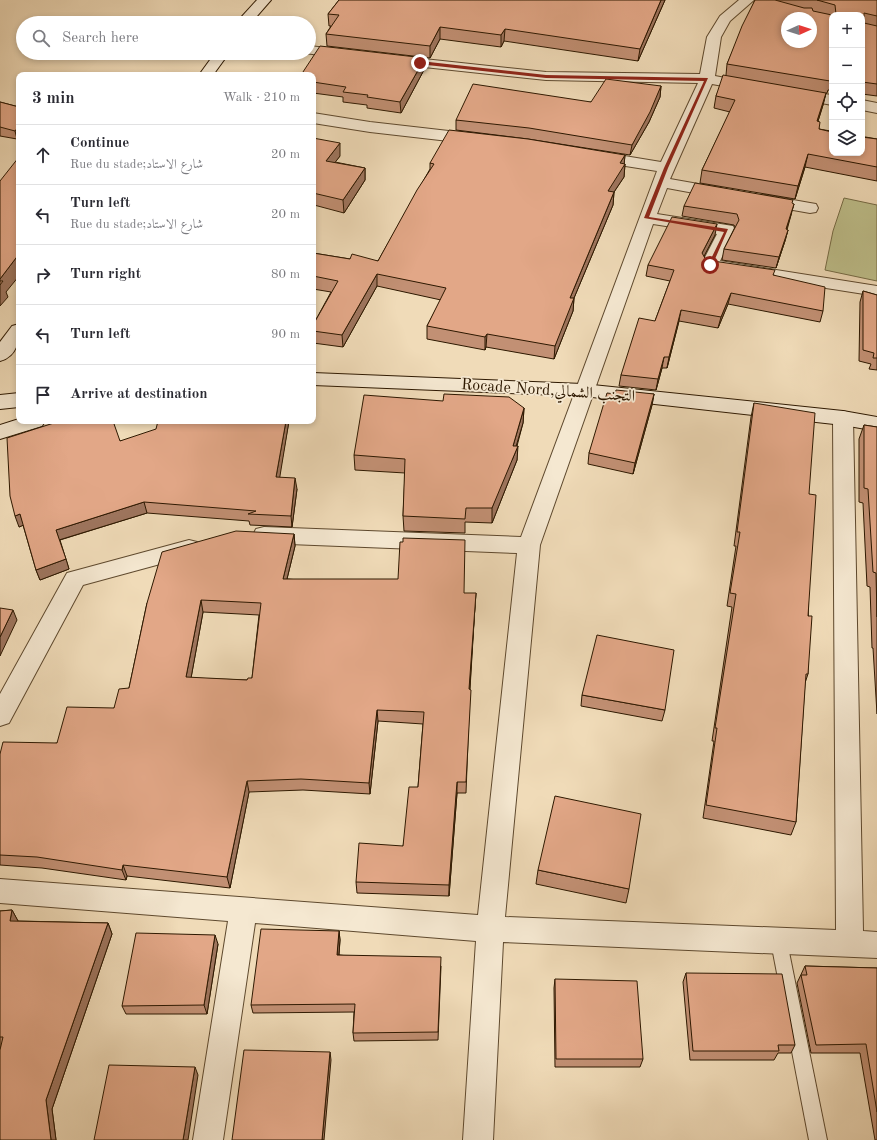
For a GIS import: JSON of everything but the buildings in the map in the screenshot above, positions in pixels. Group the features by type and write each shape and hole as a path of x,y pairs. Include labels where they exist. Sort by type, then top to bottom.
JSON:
{"street":[{"path":"250,16 264,0"},
{"path":"478,1140 490,929 529,545 583,390 647,218 664,175 707,79 714,37 725,18 752,1"},
{"path":"316,51 356,55"},
{"path":"380,58 546,76 707,79 829,99"},
{"path":"208,72 217,60"},
{"path":"865,106 877,108"},
{"path":"316,118 370,127 489,140"},
{"path":"582,154 743,197 810,208"},
{"path":"647,218 727,230 710,265 877,291"},
{"path":"0,355 16,334"},
{"name":"Rocade Nord,التجنب الشمالي","path":"316,379 583,390 843,418 877,424"},
{"path":"0,402 16,400"},
{"path":"843,418 850,945"},
{"path":"0,432 25,424"},
{"path":"246,534 529,545"},
{"path":"0,716 75,579 209,542"},
{"path":"0,891 490,929 877,945"},
{"path":"208,1140 243,910"}],"lane":[{"path":"779,942 818,1140"}],"green space":[{"path":"844,198 877,205 877,281 825,270 833,231"}],"route":[{"path":"420,63 546,76 707,79 666,168 647,218 727,230 710,265"}]}
